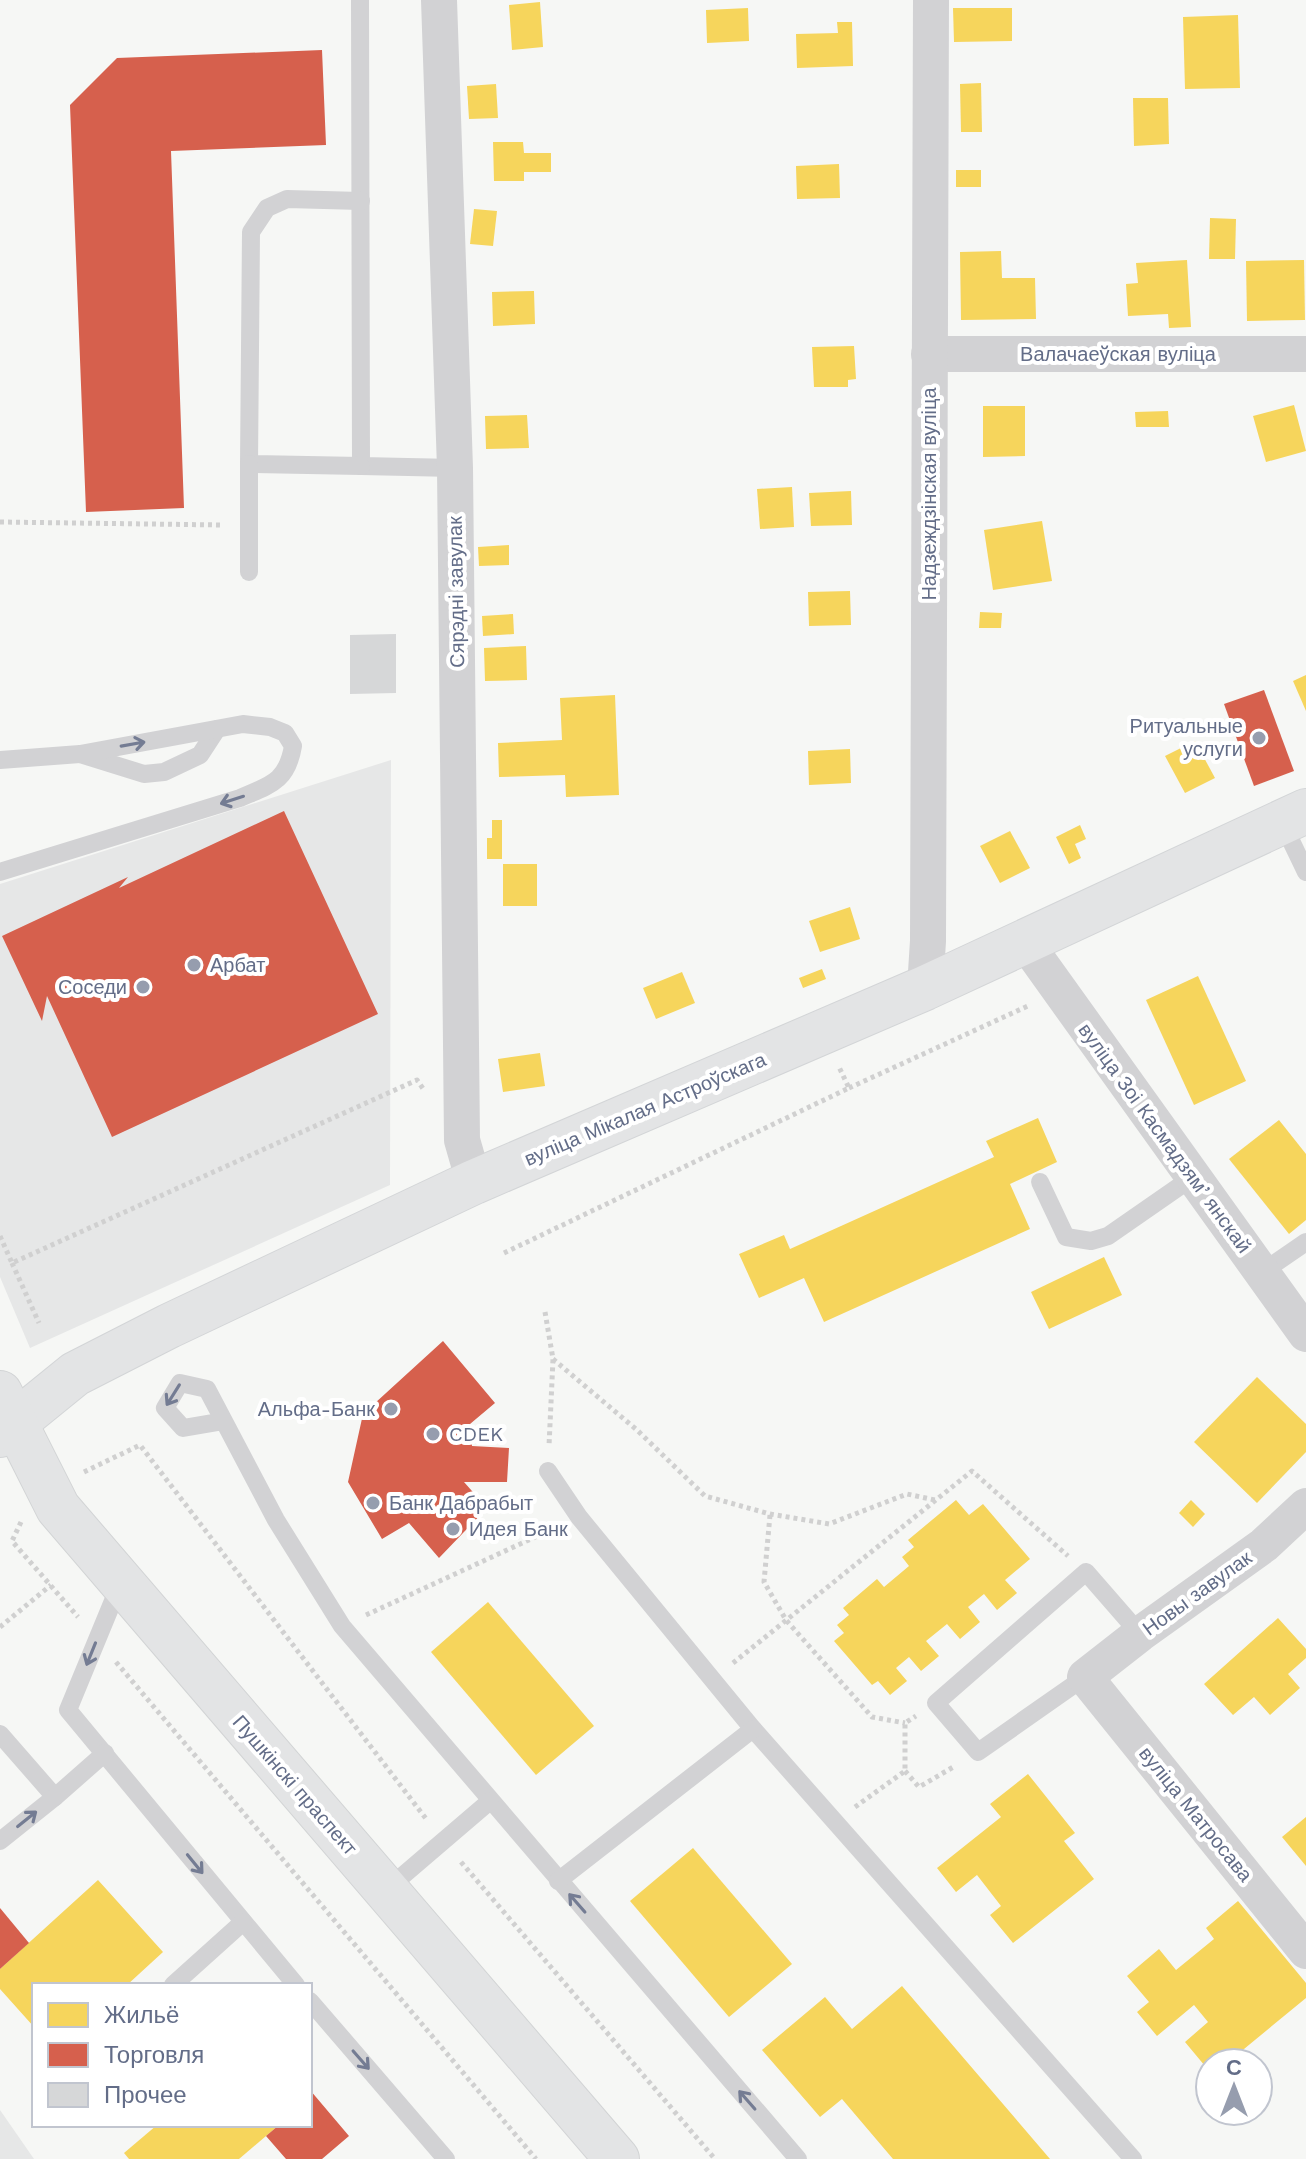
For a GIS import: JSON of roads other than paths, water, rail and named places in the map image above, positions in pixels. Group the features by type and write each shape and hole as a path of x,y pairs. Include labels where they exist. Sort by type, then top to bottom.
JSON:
{"main road":[{"name":"вуліца Мікалая Астроўскага","path":"5,1417 75,1374 169,1326 474,1182 925,988 1294,817"},
{"name":"Пушкінскі праспект","path":"5,1417 58,1508 617,2159"}],"street":[{"name":"Сярэдні завулак","path":"439,0 455,468 462,1140 474,1182"},
{"name":"Надзеждзінская вуліца","path":"925,988 928,941 931,0"},
{"name":"Валачаеўская вуліца","path":"929,354 1306,354"},
{"name":"вуліца Зоі Касмадзямʼянскай","path":"1025,942 1306,1334"},
{"name":"Новы завулак","path":"1085,1677 1264,1545 1306,1506"},
{"name":"вуліца Матросава","path":"1085,1677 1306,1951"}],"lane":[{"path":"360,0 361,466"},
{"path":"249,572 251,232 267,208 287,199 361,201"},
{"path":"249,464 455,468"},
{"path":"0,760 80,754 243,724 270,727 285,733 293,746 290,764 274,783 240,798 0,872"},
{"path":"80,754 144,774 164,772 200,755 217,729"},
{"path":"1294,817 1306,872"},
{"path":"1040,1182 1066,1237 1091,1241 1108,1236 1193,1177"},
{"path":"1261,1273 1306,1242"},
{"path":"224,1421 276,1520 342,1626 798,2159"},
{"path":"548,1471 579,1517 753,1729 1133,2159"},
{"path":"1085,1677 978,1752 936,1703 1086,1572 1140,1634"},
{"path":"121,1581 68,1710 294,1983"},
{"path":"558,1881 753,1729"},
{"path":"0,1734 55,1797"},
{"path":"0,1841 105,1753"},
{"path":"386,1890 490,1801"},
{"path":"175,1983 243,1922"},
{"path":"312,2003 441,2157"}],"place":[{"name":"Ритуальные услуги","path":"1259,738"},
{"name":"Арбат","path":"194,965"},
{"name":"Соседи","path":"143,987"},
{"name":"Альфа-Банк","path":"391,1409"},
{"name":"CDEK","path":"433,1434"},
{"name":"Банк Дабрабыт","path":"373,1503"},
{"name":"Идея Банк","path":"453,1529"}]}
